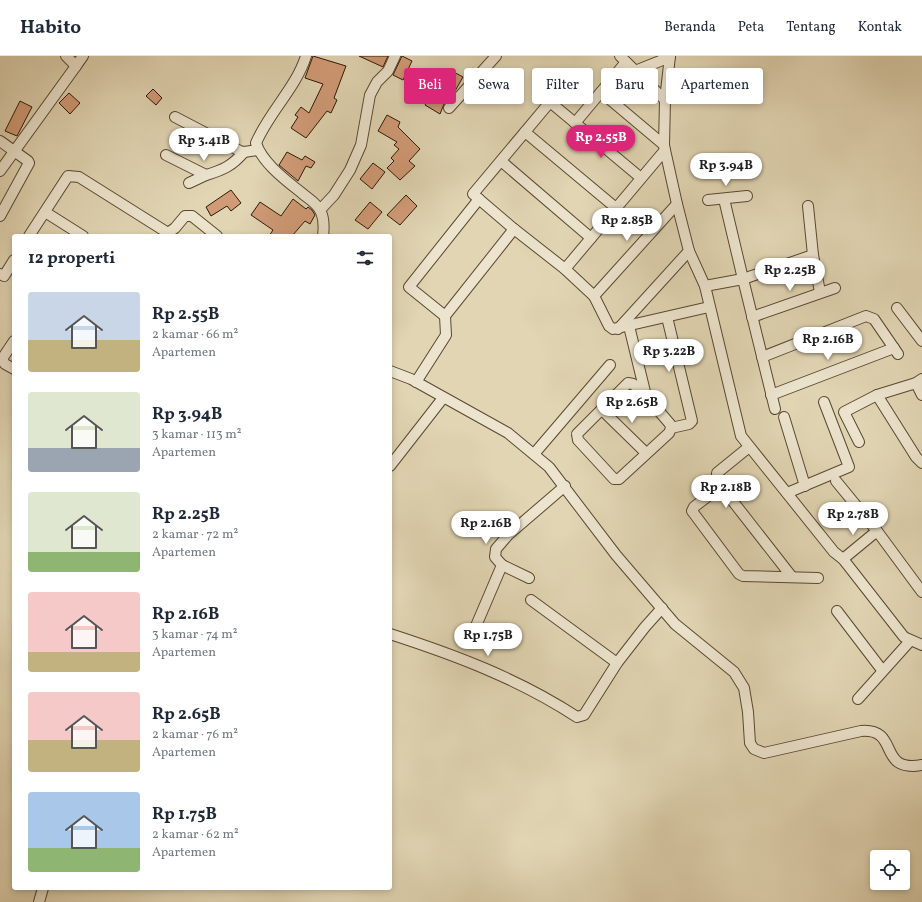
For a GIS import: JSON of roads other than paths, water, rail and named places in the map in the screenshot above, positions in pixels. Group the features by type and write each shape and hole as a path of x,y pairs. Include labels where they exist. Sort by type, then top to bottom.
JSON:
{"street":[{"path":"66,56 76,66"},
{"path":"0,171 83,56"},
{"path":"306,56 291,86 259,135 256,143 259,153 270,166 314,203 320,210 324,220 323,234"},
{"path":"320,210 334,195 350,170 360,145 370,95 377,82 388,71 396,56"},
{"path":"449,108 496,56"},
{"path":"642,68 670,56 665,100 664,147 676,204 689,251 705,286 741,436 834,552 843,559 904,637 910,641 922,645"},
{"path":"617,68 623,59 632,68"},
{"path":"575,123 601,92"},
{"path":"658,93 665,100"},
{"path":"640,178 550,102 473,194 514,229 565,269 594,296 609,326 614,329 710,307"},
{"path":"615,104 664,147"},
{"path":"175,118 244,152 258,150"},
{"path":"525,132 616,208"},
{"path":"0,142 28,161 29,165 0,216"},
{"path":"565,269 664,147"},
{"path":"190,183 206,175 225,169 237,160 244,152"},
{"path":"166,155 206,175"},
{"path":"501,161 590,238"},
{"path":"30,234 68,176 79,177 168,234 185,216 192,216 214,234"},
{"path":"708,200 747,196"},
{"path":"445,316 409,286 479,199"},
{"path":"724,199 775,409"},
{"path":"594,296 676,204"},
{"path":"808,206 813,255 820,292"},
{"path":"45,212 80,234"},
{"path":"416,382 446,335 445,316 514,229"},
{"path":"618,329 689,251"},
{"path":"705,286 743,279 813,255"},
{"path":"1,277 12,263"},
{"path":"752,317 835,288"},
{"path":"897,308 922,341"},
{"path":"762,357 866,316 874,319 896,351 771,395"},
{"path":"667,317 692,421 689,424 671,428"},
{"path":"629,326 646,396"},
{"path":"12,344 2,359 5,364 12,368"},
{"path":"534,454 610,365"},
{"path":"392,372 416,382 508,433 549,467 565,486 616,555 675,624 729,667 739,678 744,688 748,712 750,743 758,752 764,753 861,730 870,730 884,738 895,761 905,766 922,765"},
{"path":"859,442 844,412 877,395 919,381 922,395"},
{"path":"628,383 633,384 646,396 670,424 671,428 669,433 619,479 614,479 578,440 577,434 628,383"},
{"path":"877,395 916,457 922,463"},
{"path":"392,463 444,398"},
{"path":"787,493 849,467 824,402"},
{"path":"602,410 646,453"},
{"path":"784,417 805,486"},
{"path":"749,447 717,473 717,480 792,577"},
{"path":"836,482 877,531 922,592"},
{"path":"529,578 502,565 495,557 496,549 503,540 565,486"},
{"path":"721,486 694,507 692,511 739,574 743,576 818,578"},
{"path":"843,559 877,531"},
{"path":"470,640 502,565"},
{"path":"531,600 617,663"},
{"path":"392,635 440,650 494,671 577,717 584,715 617,663 662,608"},
{"path":"837,611 882,670"},
{"path":"858,699 882,670 910,641"},
{"path":"39,902 42,890"}]}
